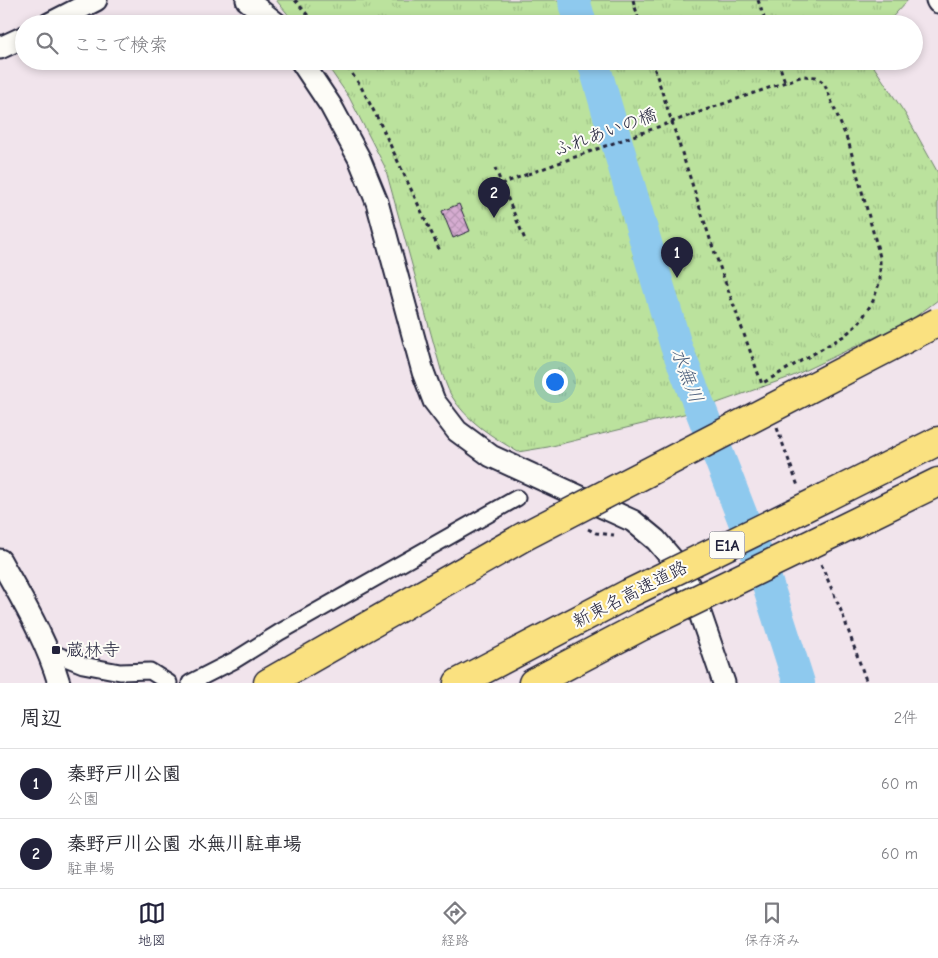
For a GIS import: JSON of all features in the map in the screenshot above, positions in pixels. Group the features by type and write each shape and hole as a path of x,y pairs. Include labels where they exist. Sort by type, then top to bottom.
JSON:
{"highway":[{"path":"268,683 523,537 938,322"},
{"name":"新東名高速道路","path":"458,683 628,594 938,441"},
{"name":"新東名高速道路","path":"533,683 642,626 938,482"}],"street":[{"path":"67,15 96,0"},
{"path":"247,0 266,15"},
{"path":"0,48 15,40"},
{"path":"308,70 331,106 359,158 377,202 423,372 434,401 457,431 491,456 633,521 656,540 679,568 693,593 724,683"},
{"path":"190,683 235,660 289,627 517,498"},
{"path":"0,560 48,651 59,683"},
{"path":"48,651 83,665 120,672 150,671 169,683"}],"path":[{"path":"295,0 308,15"},
{"path":"632,0 637,15"},
{"path":"758,0 763,15"},
{"path":"349,70 360,85 379,121 440,251"},
{"path":"655,70 712,245 765,393"},
{"path":"781,70 785,82"},
{"name":"ふれあいの橋","path":"501,184 803,76 816,77 824,83 850,144 880,257 880,281 873,301 860,322 844,336 761,384"},
{"path":"495,168 526,242"},
{"path":"775,421 798,486"},
{"path":"821,566 842,613 868,683"}],"green space":[{"path":"276,0 908,0 894,15 288,15"},
{"path":"330,70 876,70 906,115 938,173 938,300 911,320 793,376 692,412 548,447 518,452 472,421 457,404 450,392 441,370 385,167 349,97"}],"building":[{"path":"459,204 470,231 453,238 442,211"}],"waterway":[{"name":"水無川","path":"574,0 578,15"},
{"name":"水無川","path":"596,70 676,346 763,570 799,683"}],"place":[{"name":"秦野戸川公園 水無川駐車場","path":"494,218"},
{"name":"秦野戸川公園","path":"677,278"},
{"name":"蔵林寺","path":"56,650"}]}
